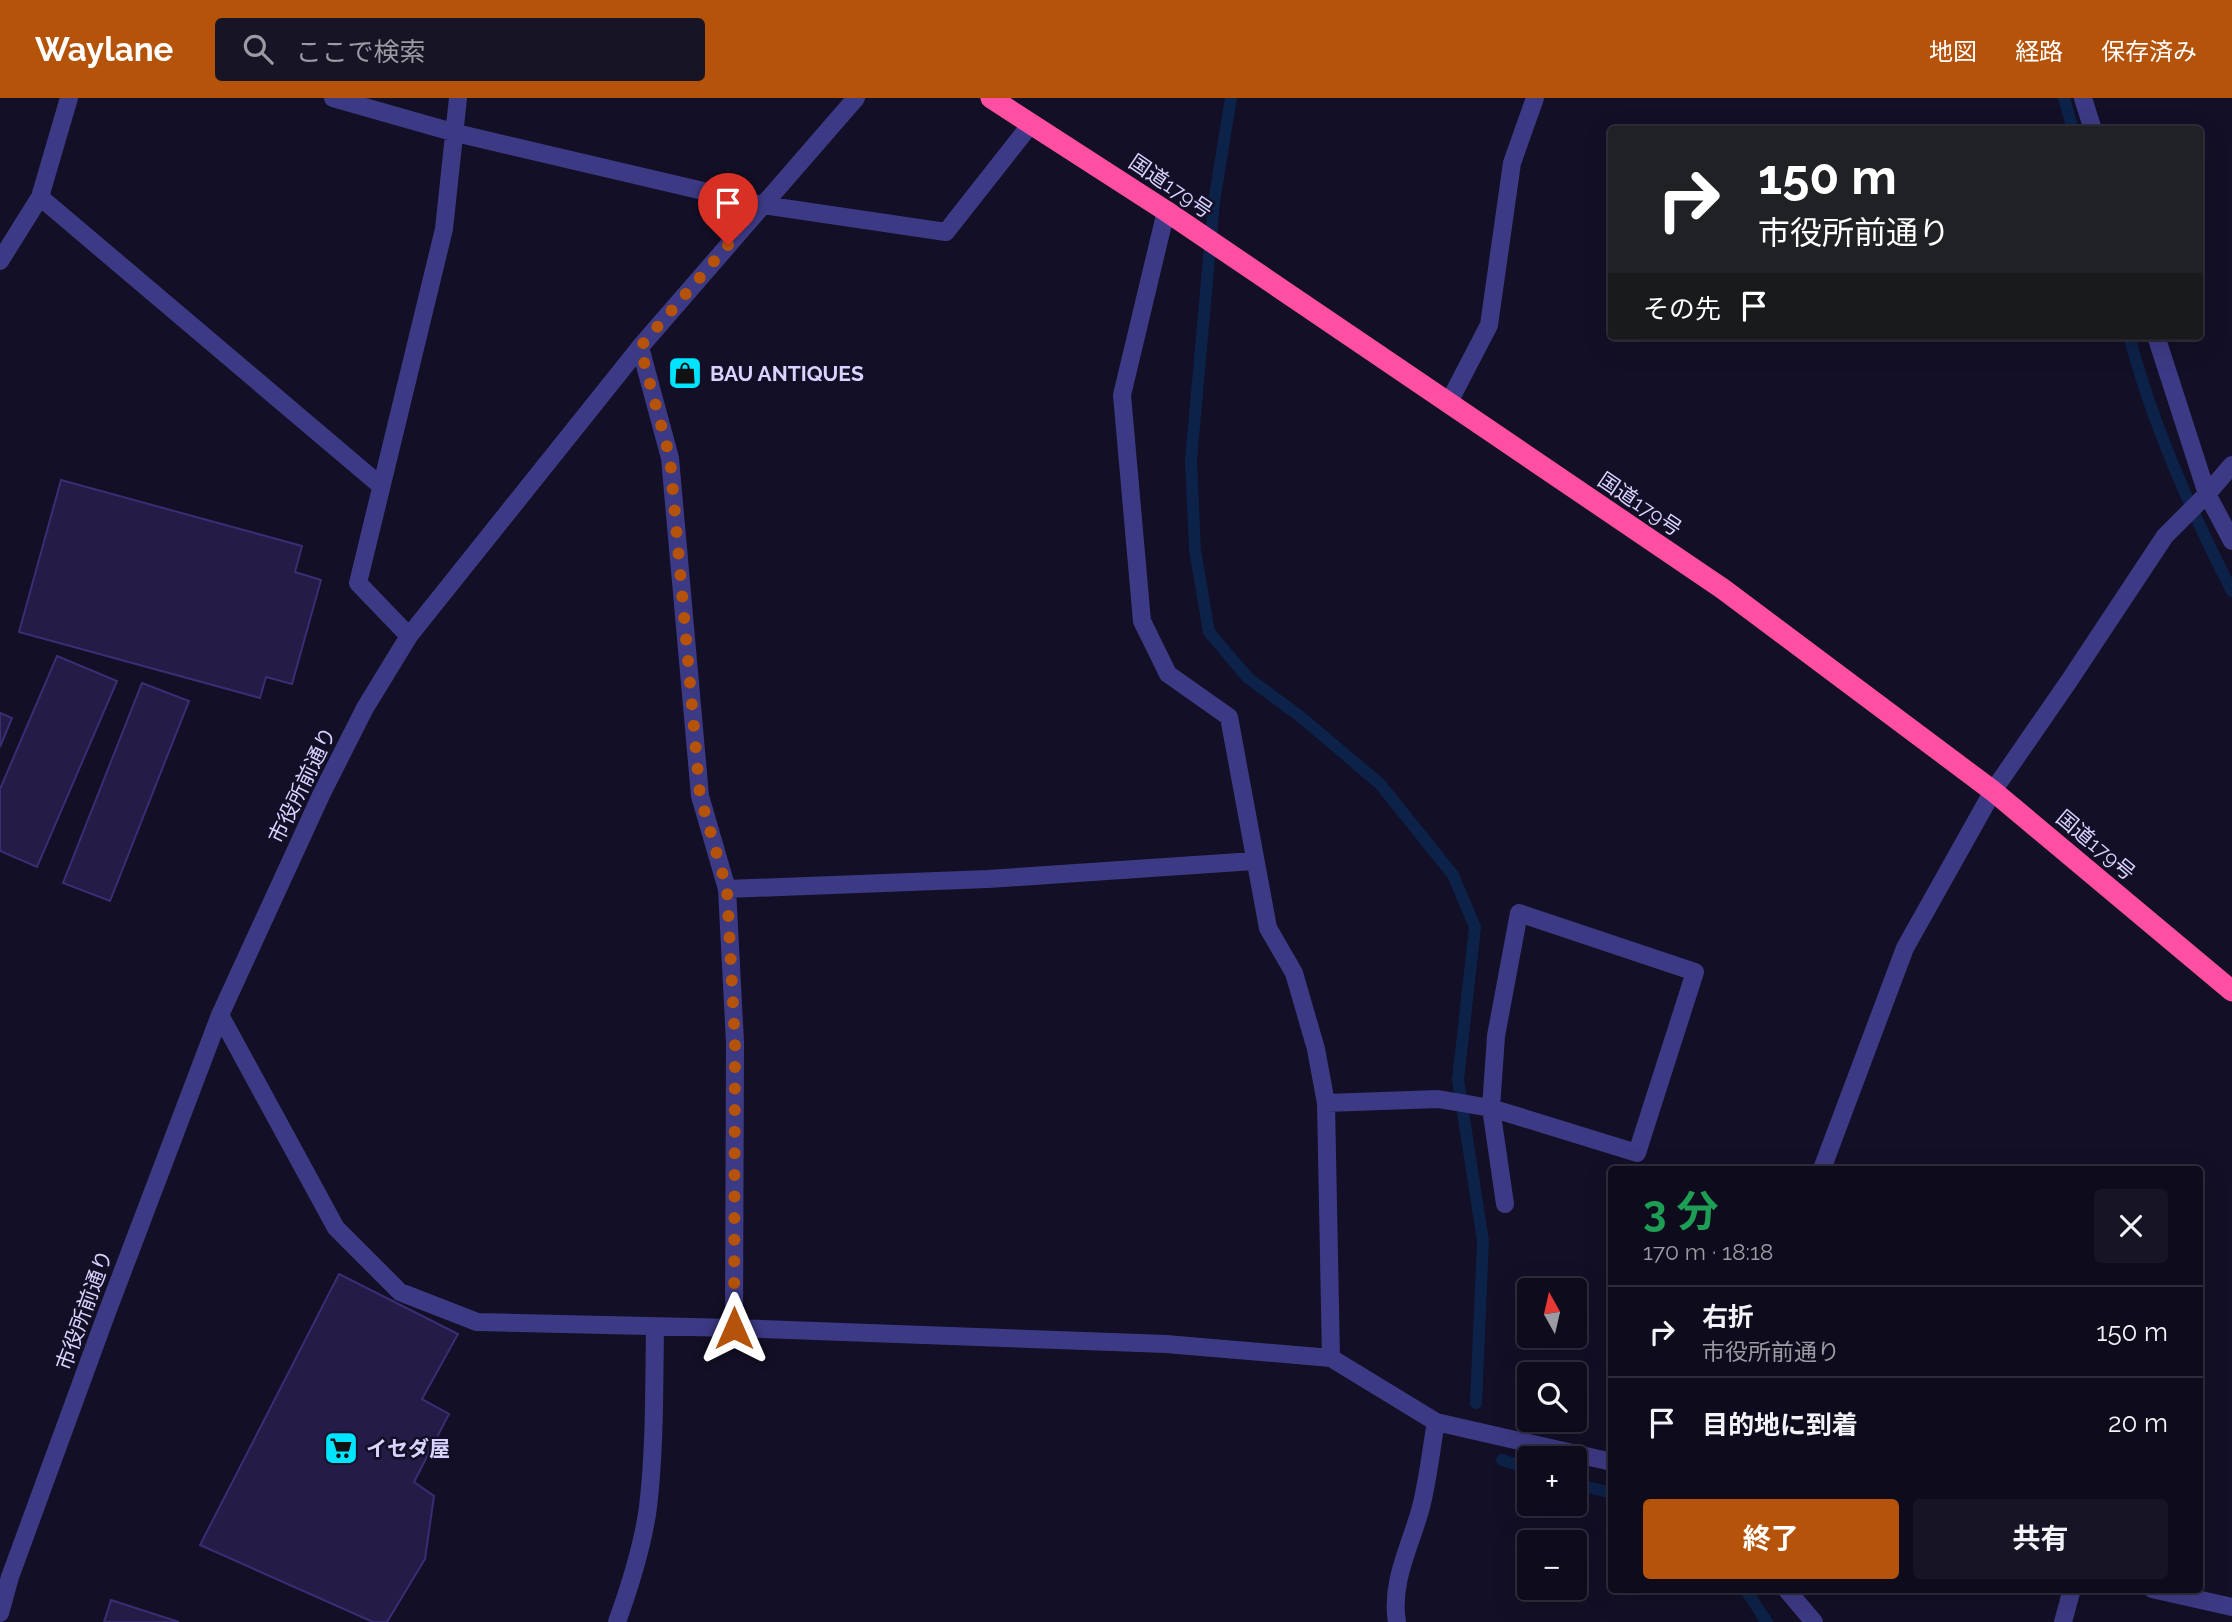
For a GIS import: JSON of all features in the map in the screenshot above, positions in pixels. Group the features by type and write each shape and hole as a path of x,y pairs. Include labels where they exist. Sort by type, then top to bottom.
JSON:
{"highway":[{"name":"国道179号","path":"991,98 1166,211 1723,589 1993,791 2232,991"}],"street":[{"path":"0,261 40,197 69,98"},
{"path":"333,98 456,133 763,205 946,232 1031,124"},
{"path":"409,636 358,583 443,229 458,98"},
{"name":"市役所前通り","path":"0,1613 10,1577 101,1328 219,1015 322,793 365,708 409,636 640,347 856,98"},
{"path":"1448,404 1489,325 1512,163 1535,98"},
{"path":"2083,98 2092,126"},
{"path":"40,197 381,486"},
{"path":"1166,211 1122,395 1142,621 1168,674 1229,717 1268,928 1294,973 1316,1049 1326,1103 1331,1358"},
{"path":"2157,340 2207,494 2232,541"},
{"path":"640,347 670,458 700,796 727,889 735,1042 734,1328"},
{"path":"1823,1166 1905,948 1993,791 2165,536 2232,465"},
{"path":"727,889 988,879 1254,861"},
{"path":"1326,1103 1438,1099 1491,1108 1637,1153 1695,972 1519,913 1496,1036 1491,1108 1505,1204"},
{"path":"219,1015 336,1228 400,1292 477,1321 1166,1344 1331,1358 1436,1422 1608,1461"},
{"path":"617,1622 628,1594 648,1508 653,1423 654,1328"},
{"path":"1397,1622 1395,1611 1400,1570 1421,1507 1436,1422"},
{"path":"1789,1593 1814,1622"},
{"path":"2063,1622 2071,1593"},
{"path":"2170,1593 2232,1607"}],"building":[{"path":"61,480 302,546 295,572 321,580 292,684 266,677 260,698 19,632"},
{"path":"57,656 117,681 37,867 0,851 0,789"},
{"path":"142,683 189,701 110,901 63,883"},
{"path":"0,713 12,718 0,747"},
{"name":"イセダ屋","path":"339,1274 458,1334 422,1399 449,1414 414,1482 434,1496 425,1559 387,1622 373,1622 200,1545"},
{"path":"111,1600 179,1622 104,1622"}],"waterway":[{"path":"1231,98 1214,202 1191,460 1195,550 1209,632 1248,678 1301,717 1380,784 1453,875 1475,927 1458,1080 1483,1241 1476,1403"},
{"path":"2064,98 2072,126"},
{"path":"2130,340 2149,402 2174,466 2232,591"},
{"path":"1502,1460 1517,1465"},
{"path":"1587,1487 1608,1492"},
{"path":"1748,1593 1767,1622"}],"place":[{"name":"BAU ANTIQUES","path":"685,373"},
{"name":"イセダ屋","path":"341,1448"}],"route":[{"path":"728,245 640,347 670,458 700,796 727,889 735,1042 734,1328"}]}
